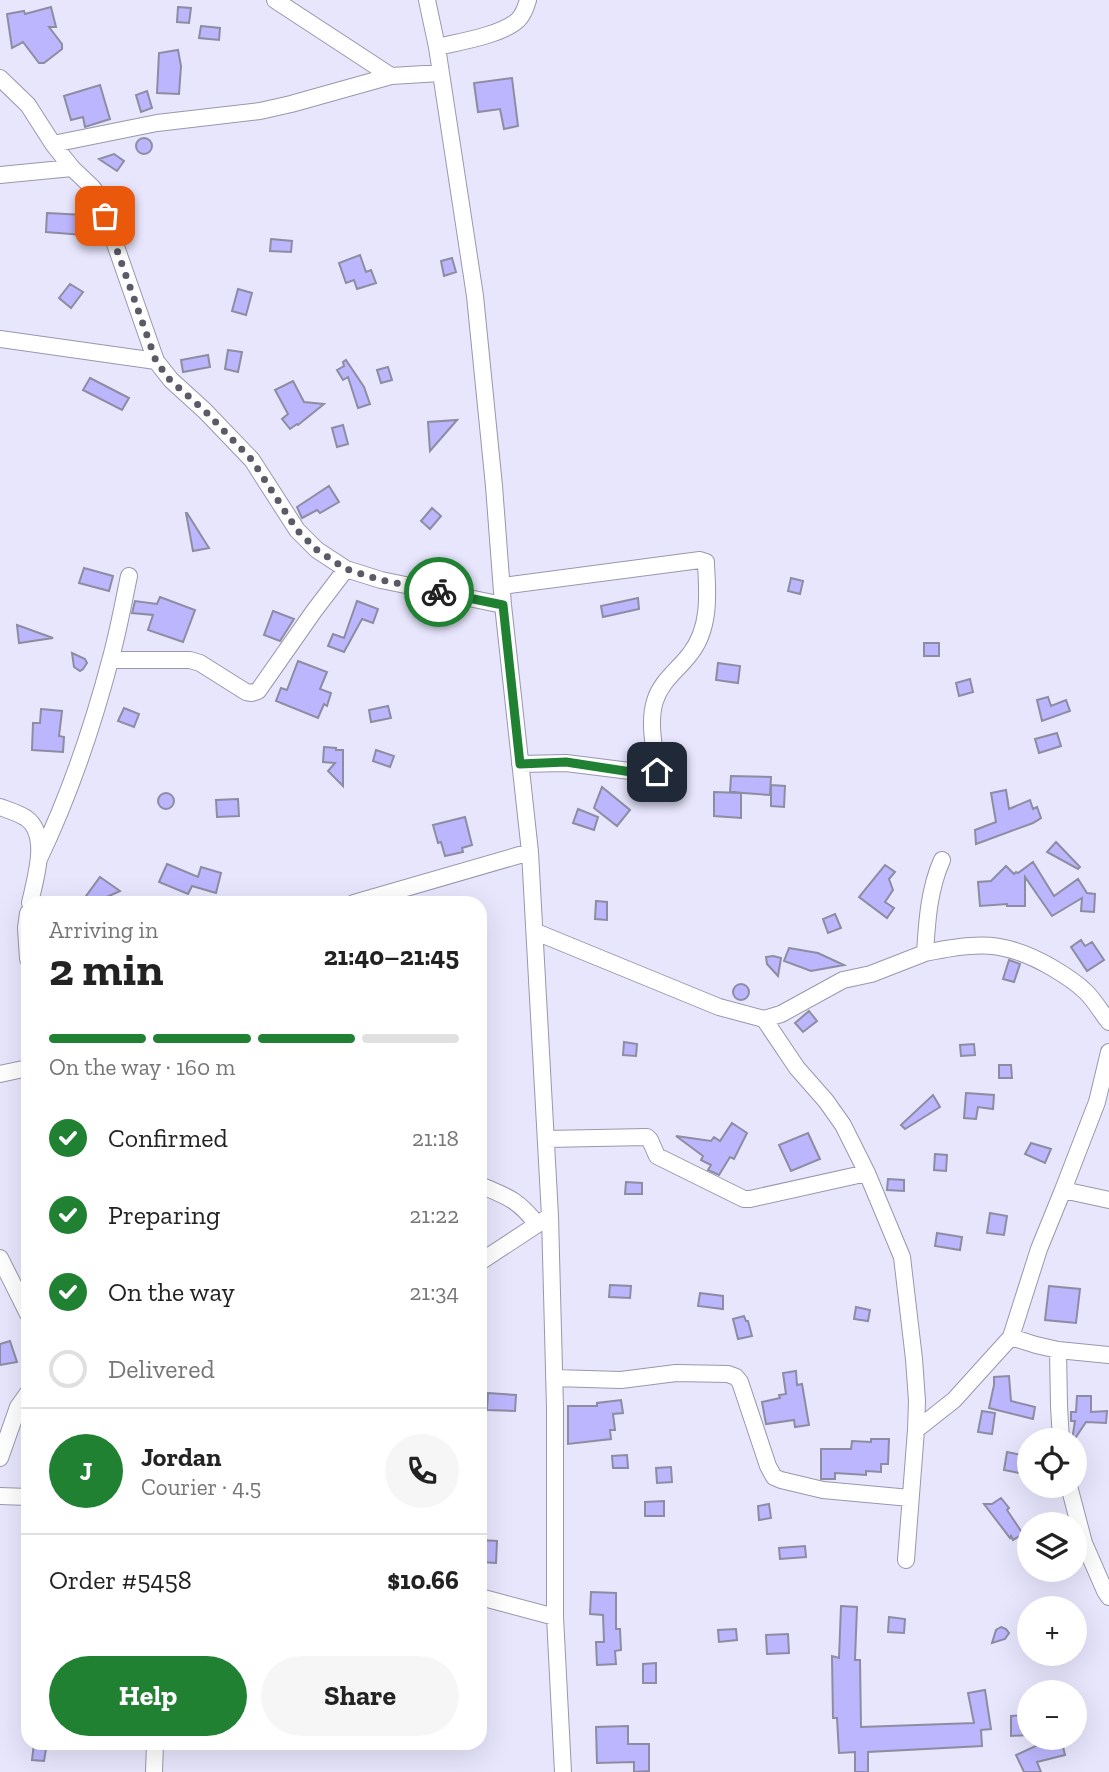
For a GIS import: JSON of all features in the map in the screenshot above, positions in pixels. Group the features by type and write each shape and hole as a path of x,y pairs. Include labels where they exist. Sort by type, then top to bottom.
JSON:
{"street":[{"path":"275,0 391,76"},
{"path":"427,0 437,47 475,296 503,605 530,852 546,1139 543,1220 554,1378 555,1617 563,1772"},
{"path":"437,47 491,34 515,23 522,16 528,0"},
{"path":"53,144 157,123 260,111 391,76 441,73"},
{"path":"0,78 28,105 53,144 98,195 156,361 170,380 205,411 252,460 297,530 317,550 346,569 381,580 503,605"},
{"path":"0,175 72,168"},
{"path":"0,338 156,361"},
{"path":"502,586 700,560 706,562 708,598 699,638 692,653 661,686 654,704 652,723 657,772 651,775 566,762 520,764"},
{"path":"111,660 190,660 200,663 246,692 258,691 346,569"},
{"path":"31,896 39,859 60,815 111,660 129,576"},
{"path":"0,807 24,817 33,825 38,840 39,859"},
{"path":"381,896 530,852"},
{"path":"925,953 928,915 942,860"},
{"path":"536,932 719,1006 764,1019 781,1014 843,980 872,974 925,953 969,944 996,946 1031,956 1064,974 1086,991 1109,1022"},
{"path":"764,1019 797,1068 843,1125 867,1173 902,1257 917,1401 906,1560"},
{"path":"916,1430 954,1400 1011,1337 1040,1249 1097,1102 1109,1052"},
{"path":"0,1074 21,1070"},
{"path":"546,1139 647,1138 657,1156 744,1199 867,1173"},
{"path":"487,1188 513,1199 543,1220"},
{"path":"1063,1190 1109,1200"},
{"path":"487,1257 543,1220"},
{"path":"0,1258 21,1300"},
{"path":"1011,1337 1036,1346 1109,1355"},
{"path":"1058,1350 1060,1428"},
{"path":"554,1378 621,1380 676,1373 728,1374 740,1382 768,1466 775,1477 823,1490 910,1498"},
{"path":"0,1458 21,1404"},
{"path":"0,1496 21,1497"},
{"path":"1072,1498 1084,1543 1109,1597"},
{"path":"487,1599 555,1617"},
{"path":"154,1772 155,1750"}],"building":[{"path":"51,7 56,27 49,27 62,44 62,49 44,63 39,63 23,42 12,48 7,14 24,11 25,14"},
{"path":"178,7 191,8 189,23 177,22"},
{"path":"201,26 220,28 219,40 199,38"},
{"path":"178,50 181,66 179,94 157,93 159,53"},
{"path":"512,78 518,126 504,129 500,109 478,112 474,83"},
{"path":"100,85 110,119 85,127 83,117 71,120 64,96"},
{"path":"147,91 152,108 141,112 136,95"},
{"path":"144,138 150,140 150,152 144,154 138,152 136,146 138,140"},
{"path":"114,154 124,161 117,171 99,159"},
{"path":"47,213 85,215 83,235 46,232"},
{"path":"271,239 292,241 291,252 270,251"},
{"path":"360,255 366,272 371,270 376,283 357,289 354,280 346,283 339,263"},
{"path":"452,258 456,272 444,276 441,261"},
{"path":"70,284 83,292 71,308 59,298"},
{"path":"238,289 252,293 246,315 232,311"},
{"path":"228,350 242,352 238,372 225,369"},
{"path":"208,355 210,367 183,372 181,360"},
{"path":"346,360 364,387 370,404 358,408 348,377 343,380 337,370 344,366 343,362"},
{"path":"388,367 392,380 381,383 377,370"},
{"path":"90,378 129,398 122,410 83,390"},
{"path":"293,381 304,402 324,404 290,429 282,419 288,414 275,390"},
{"path":"457,420 430,451 428,422"},
{"path":"343,425 348,444 337,447 332,428"},
{"path":"329,486 339,502 320,513 317,510 302,518 297,507"},
{"path":"432,508 441,516 430,529 421,521"},
{"path":"187,513 209,548 193,551"},
{"path":"84,568 113,576 109,591 79,583"},
{"path":"791,578 803,581 800,594 788,591"},
{"path":"160,597 195,610 183,642 148,630 153,615 132,613 135,601 157,604"},
{"path":"638,598 639,609 603,617 601,606"},
{"path":"357,601 378,609 373,623 362,619 344,652 328,646 333,634 344,638"},
{"path":"273,611 294,619 280,641 264,635"},
{"path":"17,625 53,638 19,643"},
{"path":"924,643 939,643 939,656 924,656"},
{"path":"72,653 85,659 87,663 80,671 74,667"},
{"path":"298,661 327,672 320,689 331,693 327,706 324,704 318,718 276,701 281,688 287,690"},
{"path":"718,663 740,666 738,683 716,680"},
{"path":"970,679 973,692 959,696 956,683"},
{"path":"1048,697 1051,706 1066,700 1070,711 1042,721 1037,700"},
{"path":"388,706 391,718 371,722 369,710"},
{"path":"124,708 139,714 134,727 118,721"},
{"path":"41,709 62,711 59,736 64,737 63,752 32,750 33,723 40,723"},
{"path":"1057,733 1061,746 1039,753 1035,739"},
{"path":"324,747 343,750 343,786 328,771 335,763 323,762"},
{"path":"376,750 394,756 390,767 373,761"},
{"path":"731,776 771,777 770,795 730,792"},
{"path":"771,785 785,786 784,807 771,806"},
{"path":"602,787 630,810 617,826 594,808"},
{"path":"1006,790 1009,809 1030,800 1033,809 1037,807 1041,818 976,844 975,830 996,822 991,793"},
{"path":"714,792 741,793 741,818 714,816"},
{"path":"166,793 174,801 166,809 158,801"},
{"path":"238,799 239,816 217,817 216,800"},
{"path":"578,809 598,817 594,830 573,823"},
{"path":"465,817 472,845 462,848 463,852 445,856 433,825"},
{"path":"1056,842 1080,867 1078,869 1047,852"},
{"path":"1033,862 1054,896 1078,879 1087,893 1095,894 1094,912 1081,911 1082,898 1052,916 1025,877 1025,906 980,906 978,882 991,881 1006,866 1014,874"},
{"path":"167,864 198,877 201,867 221,873 216,893 192,886 188,894 159,882"},
{"path":"885,865 895,872 889,879 893,890 885,902 894,908 887,918 859,897"},
{"path":"100,877 120,891 109,896 86,896"},
{"path":"596,901 607,902 607,920 595,919"},
{"path":"835,914 841,928 828,933 823,919"},
{"path":"1081,940 1085,946 1092,942 1104,960 1087,971 1071,947"},
{"path":"789,948 818,953 844,965 811,971 784,961"},
{"path":"766,957 781,958 778,976 767,964"},
{"path":"1009,960 1020,964 1014,982 1003,979"},
{"path":"741,984 747,986 747,998 741,1000 735,998 733,992 735,986"},
{"path":"809,1011 817,1021 803,1032 795,1023"},
{"path":"624,1042 637,1044 636,1056 623,1055"},
{"path":"974,1044 975,1055 961,1056 960,1045"},
{"path":"999,1065 1011,1065 1012,1078 999,1078"},
{"path":"966,1093 994,1095 993,1109 978,1107 976,1119 964,1118"},
{"path":"933,1095 940,1107 905,1129 901,1125"},
{"path":"732,1123 747,1133 734,1159 730,1157 719,1175 708,1170 711,1165 701,1160 703,1156 676,1136 711,1141 714,1137 720,1141"},
{"path":"808,1133 820,1159 791,1171 779,1145"},
{"path":"1031,1143 1051,1149 1045,1163 1025,1154"},
{"path":"935,1154 947,1155 946,1171 934,1170"},
{"path":"888,1179 904,1180 904,1191 887,1190"},
{"path":"626,1182 642,1183 642,1194 625,1194"},
{"path":"990,1213 1007,1216 1004,1235 987,1233"},
{"path":"937,1233 962,1237 960,1250 935,1246"},
{"path":"610,1285 631,1286 630,1298 609,1297"},
{"path":"1049,1286 1080,1289 1076,1323 1045,1320"},
{"path":"700,1293 723,1296 723,1309 698,1306"},
{"path":"856,1307 870,1310 868,1321 854,1319"},
{"path":"744,1316 752,1336 738,1339 733,1319"},
{"path":"10,1341 17,1362 0,1365 0,1344"},
{"path":"796,1371 797,1385 802,1384 809,1425 795,1427 794,1420 766,1424 762,1402 786,1394 783,1373"},
{"path":"1009,1376 1011,1401 1035,1407 1033,1419 989,1408 994,1377"},
{"path":"488,1393 516,1395 515,1411 487,1410"},
{"path":"1077,1396 1091,1396 1091,1412 1107,1411 1106,1423 1086,1422 1082,1428 1074,1428 1075,1421 1071,1421 1071,1412 1076,1412"},
{"path":"621,1400 623,1413 613,1414 615,1430 610,1430 611,1439 568,1444 568,1406 597,1406 597,1403"},
{"path":"982,1411 995,1413 992,1434 978,1432"},
{"path":"871,1439 889,1439 888,1464 881,1464 881,1472 866,1471 866,1475 835,1473 835,1479 821,1479 821,1449 851,1449 852,1441 871,1442"},
{"path":"1007,1452 1017,1454 1017,1473 1004,1470"},
{"path":"627,1455 628,1468 613,1468 612,1456"},
{"path":"671,1467 672,1482 657,1483 656,1468"},
{"path":"1001,1498 1009,1508 1007,1510 1017,1525 1017,1538 1013,1540 1011,1536 1010,1538 984,1504 992,1504"},
{"path":"664,1501 664,1516 645,1516 645,1502"},
{"path":"769,1504 771,1518 759,1520 758,1506"},
{"path":"487,1540 497,1541 496,1563 487,1562"},
{"path":"805,1546 806,1557 780,1559 779,1548"},
{"path":"591,1592 616,1593 616,1629 620,1629 621,1650 615,1651 616,1664 597,1665 596,1642 604,1642 603,1615 590,1614"},
{"path":"841,1606 857,1607 855,1660 860,1660 861,1727 974,1723 968,1693 985,1690 991,1729 981,1730 982,1746 868,1752 868,1772 855,1772 855,1752 839,1753 837,1718 833,1718 832,1656 839,1658"},
{"path":"889,1617 905,1619 904,1633 888,1632"},
{"path":"1001,1627 1009,1633 1005,1639 992,1643 996,1630"},
{"path":"736,1629 737,1640 719,1642 718,1630"},
{"path":"788,1634 789,1653 767,1654 766,1635"},
{"path":"656,1663 656,1683 643,1683 643,1664"},
{"path":"1011,1716 1017,1716 1017,1736 1011,1736"},
{"path":"628,1726 628,1744 649,1744 649,1771 634,1772 634,1762 597,1763 596,1727"},
{"path":"33,1750 46,1750 44,1761 32,1760"},
{"path":"1027,1750 1064,1750 1065,1755 1037,1762 1041,1772 1024,1772 1016,1755"}],"way so far":[{"path":"105,216 156,361 170,380 205,411 252,460 297,530 317,550 346,569 381,580 439,592"}],"route":[{"path":"439,592 503,605 520,764 566,762 651,775 657,772"}]}
